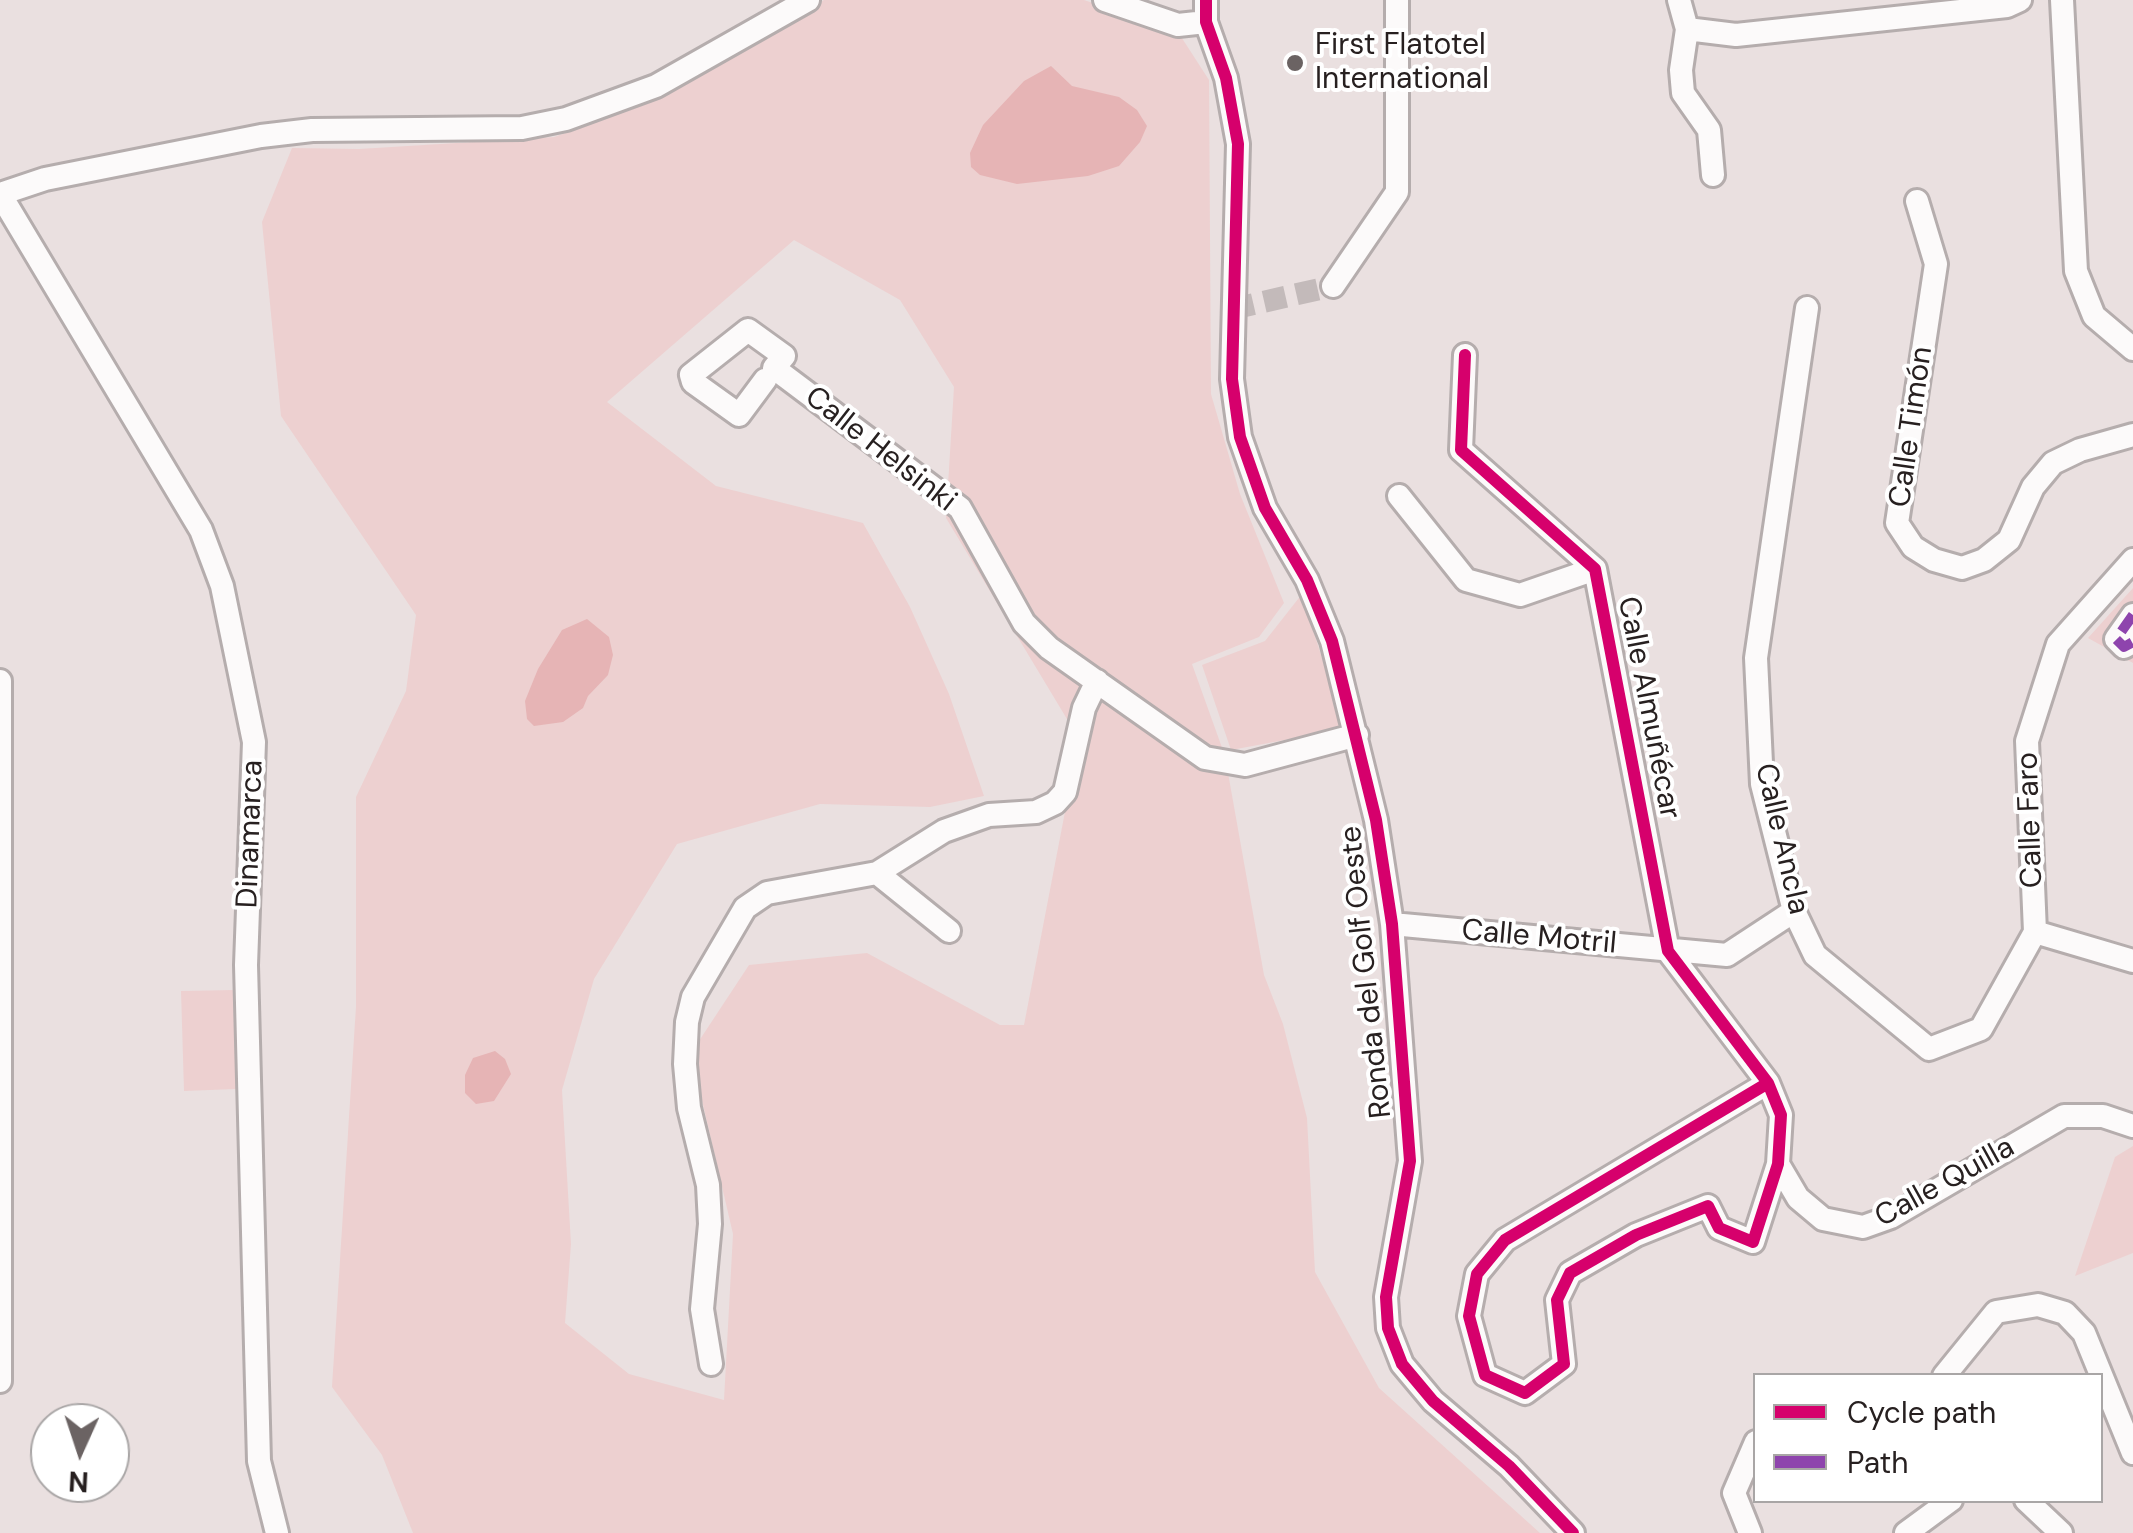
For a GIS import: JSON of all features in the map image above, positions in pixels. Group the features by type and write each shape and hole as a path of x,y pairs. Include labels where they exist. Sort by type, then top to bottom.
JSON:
{"street":[{"path":"0,194 45,180 295,132 464,132 522,128 566,119 656,86 808,0"},
{"name":"Ronda del Golf Oeste","path":"1105,0 1178,25 1206,11 1226,78 1238,144 1232,378 1240,437 1266,508 1308,580 1332,641 1358,735 1392,924 1410,1161 1386,1297 1388,1328 1402,1364 1433,1400 1508,1466 1573,1533"},
{"path":"1165,0 1178,25"},
{"path":"1332,286 1397,192 1397,0"},
{"path":"1679,0 1687,29 1680,70 1683,93 1709,130 1713,175"},
{"path":"1687,29 1736,35 2007,6 2020,0"},
{"path":"2062,0 2076,272 2094,316 2133,349"},
{"name":"Dinamarca","path":"0,194 202,530 222,586 250,722 255,804 246,964 258,1460 277,1533"},
{"name":"Calle Timón","path":"1917,201 1936,264 1898,523 1912,547 1962,568 1984,560 2009,540 2033,487 2053,462 2133,435"},
{"name":"Calle Ancla","path":"1807,308 1756,658 1762,784 1794,911 1815,955 1930,1049 1982,1029 2034,932"},
{"name":"Calle Helsinki","path":"765,380 739,415 693,382 691,374 748,330 784,356 774,368 960,508 1024,622 1097,682 1184,745 1223,764 1245,764 1358,735"},
{"name":"Calle Almuñécar","path":"1465,355 1461,450 1596,569 1668,950"},
{"name":"Calle Almuñécar","path":"1399,496 1466,580 1520,595 1596,569"},
{"name":"Calle Faro","path":"2034,932 2028,742 2058,644 2133,560"},
{"path":"2133,615 2116,639 2124,647 2133,642"},
{"path":"0,681 0,1382"},
{"path":"711,1364 702,1309 708,1184 689,1108 685,1064 686,1022 694,997 745,908 767,893 877,874 944,831 989,816 1036,812 1055,803 1065,792 1084,708 1097,682"},
{"path":"877,874 949,931"},
{"name":"Calle Motril","path":"1392,924 1727,955 1794,911"},
{"path":"2034,932 2133,961"},
{"path":"1668,950 1768,1082 1781,1115 1778,1164 1753,1242 1719,1228 1708,1206 1636,1235 1570,1273 1557,1300 1564,1364 1525,1393 1485,1375 1468,1316 1476,1274 1505,1240 1768,1082"},
{"name":"Calle Quilla","path":"1778,1164 1798,1198 1823,1219 1863,1227 1891,1217 2064,1116 2103,1116 2133,1126"},
{"path":"1946,1373 1996,1312 2038,1306 2064,1313 2084,1333 2100,1373"},
{"path":"2103,1380 2133,1453"},
{"path":"1750,1533 1734,1493 1753,1449"},
{"path":"1906,1533 1947,1503"},
{"path":"2029,1503 2061,1533"}],"shaded area":[{"path":"824,0 1084,0 1178,32 1209,80 1211,394 1240,494 1284,603 1259,637 1192,664 1225,756 1264,975 1283,1024 1307,1118 1315,1272 1379,1388 1540,1533 413,1533 382,1455 332,1387 356,1006 356,797 406,691 416,615 281,416 262,222 292,148 359,149 554,137 649,103","holes":["794,240 900,300 954,387 946,518 1079,739 1024,1025 1000,1025 867,953 749,965 691,1053 733,1234 724,1400 629,1374 565,1323 571,1244 562,1090 594,979 677,844 820,804 930,807 984,796 949,694 910,607 863,523 716,486 607,402"]},
{"path":"1051,66 1072,86 1119,97 1137,110 1147,126 1140,142 1119,166 1088,176 1017,184 980,175 971,167 970,153 983,125 1024,81"},
{"path":"2133,588 2133,663 2088,638"},
{"path":"1302,594 1344,729 1231,750 1202,665 1265,641"},
{"path":"587,619 609,637 613,655 608,675 588,696 583,708 563,722 534,726 527,719 525,701 538,669 562,630"},
{"path":"234,990 236,1089 184,1091 181,991"},
{"path":"495,1051 505,1059 511,1074 494,1101 476,1104 465,1093 465,1075 473,1058"},
{"path":"2133,1146 2133,1253 2075,1276 2115,1157"}],"tunnel":[{"path":"1232,309 1333,286"}],"marked path":[{"path":"2133,615 2116,639 2124,647 2133,642"}],"cycle path":[{"path":"1206,0 1206,22 1226,78 1238,144 1232,379 1240,437 1265,508 1307,580 1332,641 1376,820 1392,924 1410,1161 1386,1297 1388,1328 1402,1364 1433,1401 1509,1466 1573,1533"},
{"path":"1465,355 1461,450 1595,569 1668,951 1768,1083 1781,1115 1778,1164 1753,1242 1719,1228 1708,1206 1636,1235 1570,1273 1557,1300 1564,1364 1525,1393 1485,1375 1469,1316 1477,1274 1505,1240 1768,1083"}],"place":[{"name":"First Flatotel International","path":"1295,63"}]}
